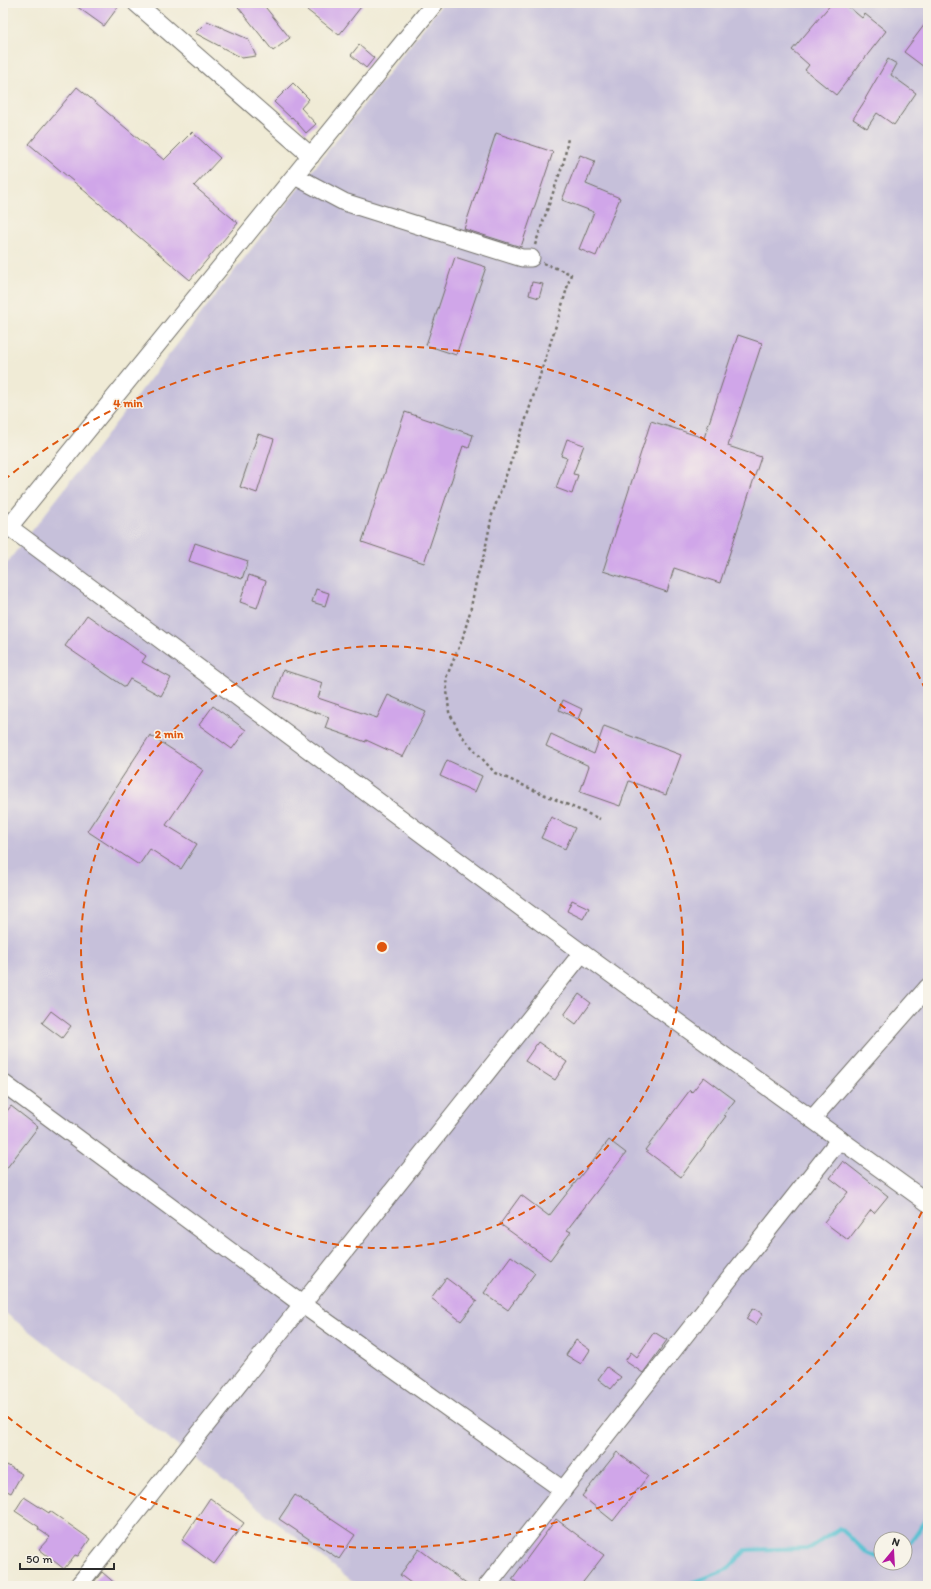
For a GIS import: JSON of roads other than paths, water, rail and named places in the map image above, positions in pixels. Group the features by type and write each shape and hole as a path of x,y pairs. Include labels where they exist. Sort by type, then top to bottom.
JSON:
{"street":[{"path":"136,3 310,156"},
{"path":"427,6 295,176 6,531 582,953 928,1202"},
{"path":"295,176 344,202 522,258 531,258"},
{"path":"78,1586 582,953"},
{"path":"812,1119 928,987"},
{"path":"3,1083 303,1304 562,1490"},
{"path":"487,1586 840,1139"}],"waterway":[{"path":"913,1539 928,1517"},
{"path":"684,1586 728,1569 746,1550 810,1548 840,1528 867,1553 873,1556"}]}
